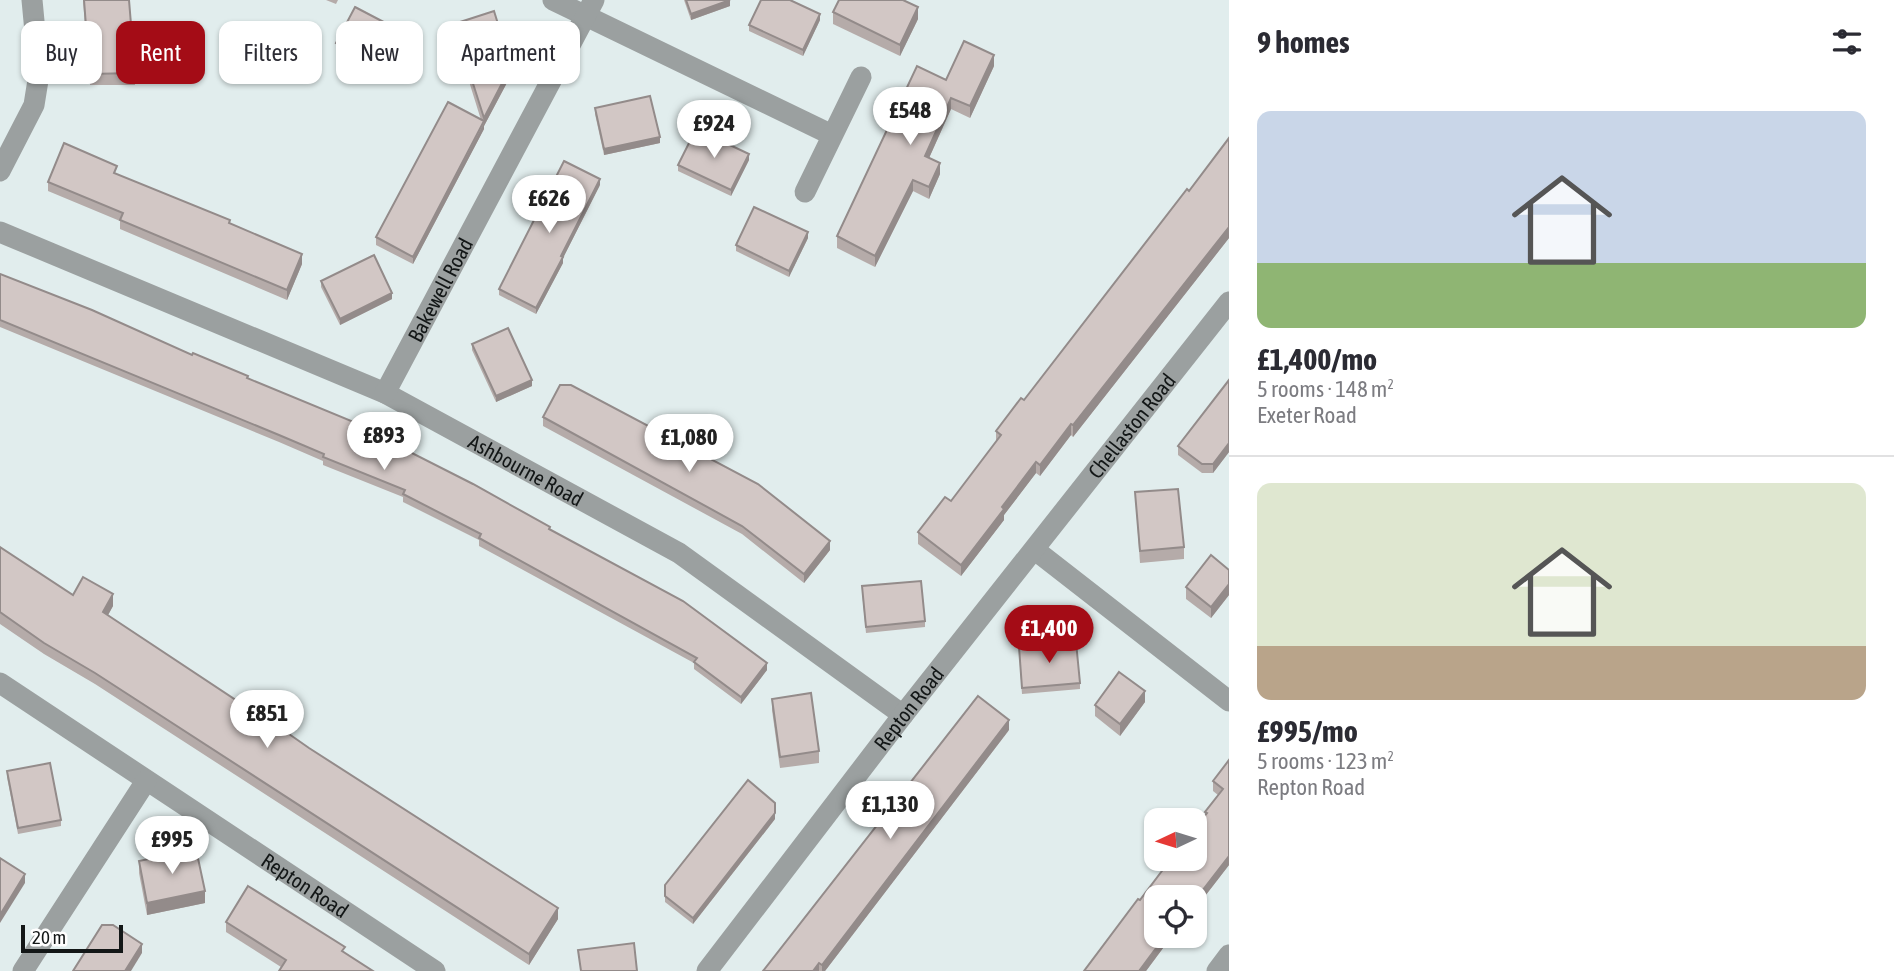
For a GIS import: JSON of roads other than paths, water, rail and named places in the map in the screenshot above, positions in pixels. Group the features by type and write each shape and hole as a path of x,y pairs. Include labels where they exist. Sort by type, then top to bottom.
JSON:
{"street":[{"path":"0,171 34,105 39,74 32,0"},
{"path":"553,0 589,8 832,135"},
{"name":"Bakewell Road","path":"385,393 589,8"},
{"path":"804,192 860,77"},
{"name":"Ashbourne Road","path":"0,232 385,393 679,553 903,715"},
{"name":"Chellaston Road","path":"1035,550 1229,302"},
{"path":"1035,550 1229,701"},
{"name":"Repton Road","path":"707,971 903,715 1035,550"},
{"name":"Repton Road","path":"0,683 435,971"},
{"path":"23,971 146,781"},
{"path":"1217,971 1229,955"}]}
